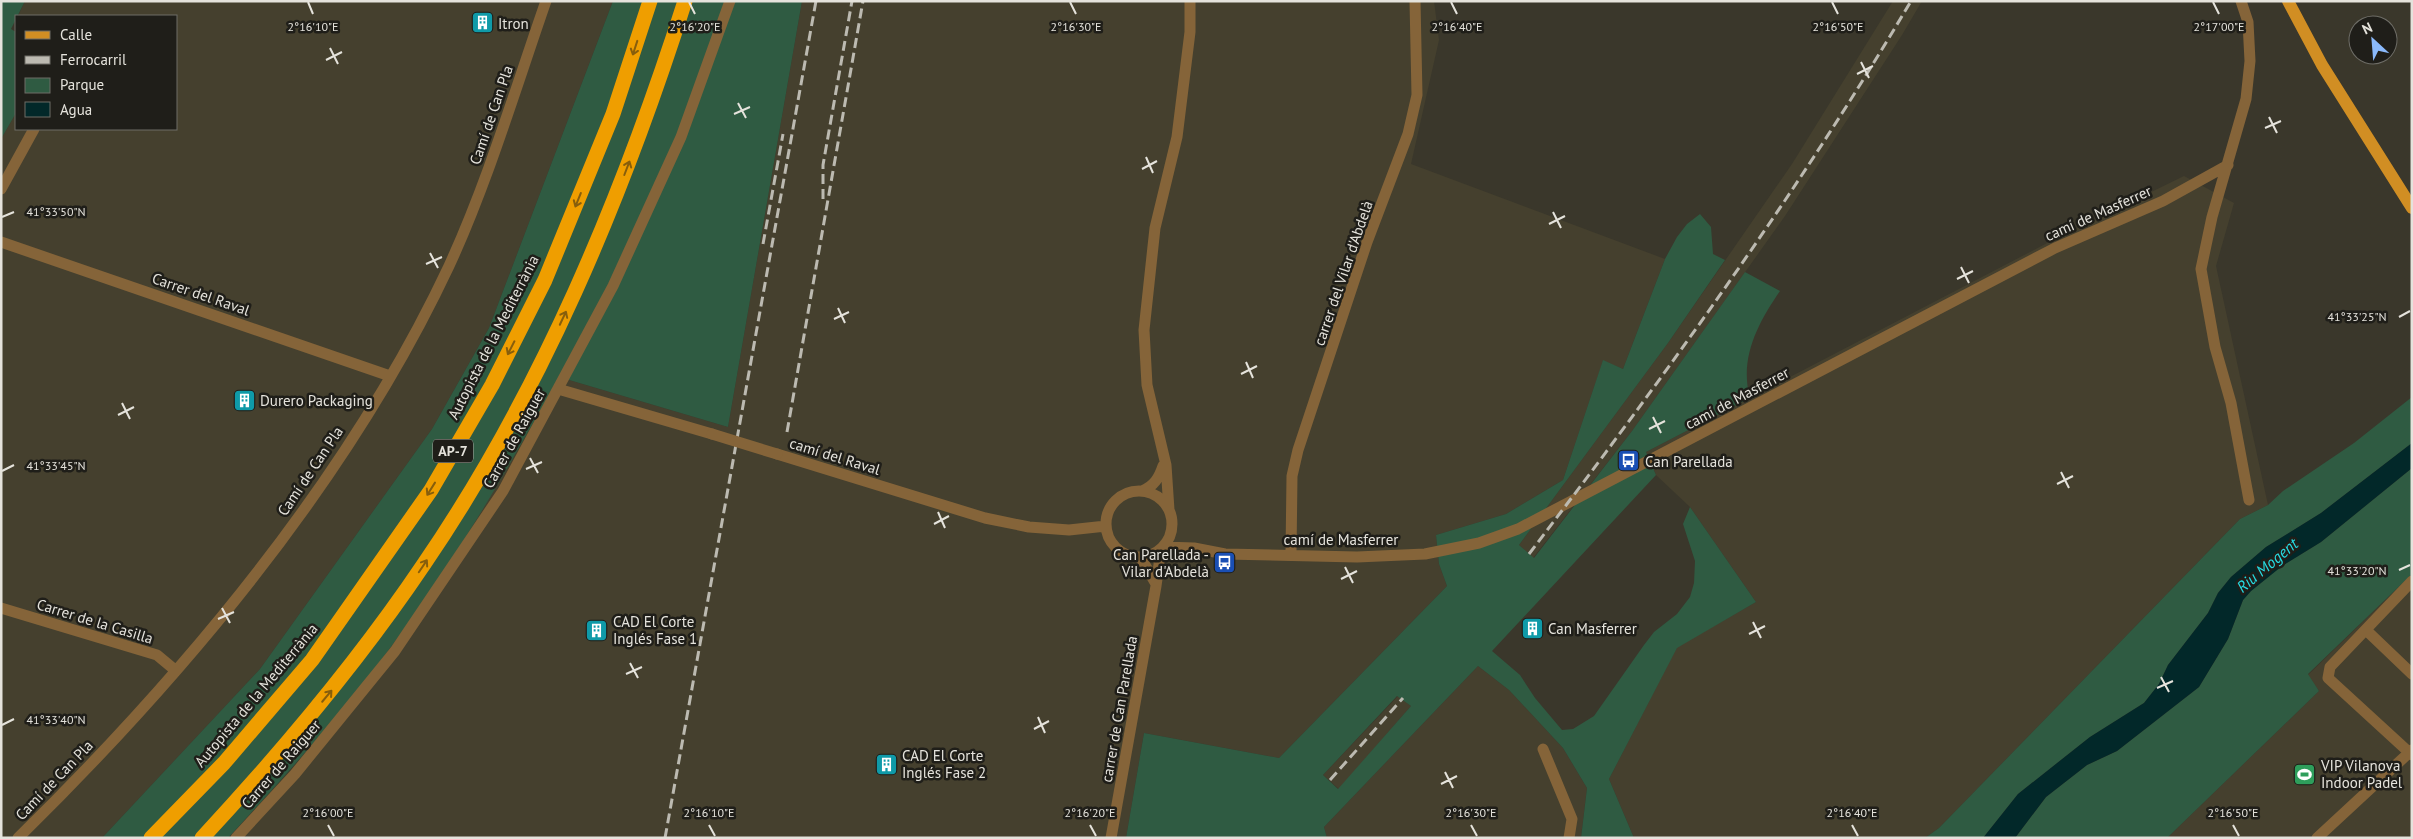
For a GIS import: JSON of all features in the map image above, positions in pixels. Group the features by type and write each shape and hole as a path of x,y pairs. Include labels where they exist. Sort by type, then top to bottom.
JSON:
{"highway":[{"name":"Autopista de la Mediterrània","path":"151,838 224,763 312,660 431,490 492,385 545,280 613,114 650,1"},
{"name":"AP-7","path":"202,838 250,787 331,691 420,571 465,500 540,365 604,226 660,80 685,1"}],"main road":[{"path":"2288,1 2322,65 2412,208"}],"street":[{"name":"Camí de Can Pla","path":"18,838 114,740 270,556 366,416 434,295 464,230 546,1"},
{"name":"Carrer de Raiguer","path":"236,838 295,774 396,651 503,490 613,286 681,137 730,1"},
{"path":"1169,510 1163,501 1153,494 1131,492 1120,497 1112,505 1107,515 1106,526 1113,546 1131,557 1141,558 1152,555 1162,548 1172,532 1162,444 1147,385 1145,312 1155,228 1177,137 1190,32 1190,1"},
{"name":"carrer del Vilar d'Abdelà","path":"1291,554 1292,476 1298,450 1367,242 1408,134 1417,95 1418,58 1415,1"},
{"path":"2241,1 2248,22 2250,61 2246,99 2212,217 2201,268 2215,347 2231,403 2249,500"},
{"path":"1,189 33,130"},
{"name":"camí de Masferrer","path":"1162,548 1204,550 1225,554 1357,557 1425,554 1479,543 1518,529 2055,248 2164,201 2228,165"},
{"name":"Carrer del Raval","path":"1,242 390,376"},
{"name":"camí del Raval","path":"558,388 985,518 1029,527 1069,530 1106,526"},
{"path":"1142,492 1152,487 1160,476 1163,464 1162,444"},
{"name":"camí de Masferrer","path":"1172,532 1184,542 1204,550"},
{"name":"carrer de Can Parellada","path":"1111,838 1162,548"},
{"path":"1141,558 1156,586"},
{"path":"2317,838 2411,753 2328,678 2330,667 2412,581"},
{"name":"Carrer de la Casilla","path":"1,608 157,655 175,670"},
{"path":"2366,630 2412,674"},
{"path":"1543,749 1572,819 1569,838"}],"shaded area":[{"path":"25,1 613,1 489,328 432,429 260,669 102,838 1,838 1,139 15,115 15,130 178,130 178,15 18,15"},
{"path":"802,1 1434,1 1439,40 1411,164 1665,259 1623,369 1603,361 1563,480 1506,514 1436,535 1439,564 1447,586 1279,758 1144,733 1126,838 228,838 314,744 559,377 728,427"},
{"path":"1893,1 1922,1 1785,216 1632,431 1533,558 1519,545 1668,343 1792,164"},
{"path":"2184,176 2234,203 2216,266 2268,505 2240,519 1939,828 1925,838 1634,838 1609,779 1677,647 1756,602 1690,507 1656,475 1646,452 2053,240"},
{"path":"2412,574 2412,838 2167,838 2319,691 2308,675"},
{"path":"1478,666 1509,690 1563,748 1587,788 1581,838 1327,838 1324,827"},
{"path":"1398,696 1411,706 1339,789 1323,775"}],"green space":[{"path":"1,1 25,1 18,15 15,15 15,21 11,29 15,31 15,115 1,139"},
{"path":"613,1 802,1 728,427 559,377 466,537 404,629 319,736 228,838 102,838 260,669 432,429 489,328"},
{"path":"1700,214 1711,227 1713,254 1725,260 1668,343 1519,545 1534,558 1632,431 1745,272 1780,291 1758,328 1749,355 1747,383 1750,398 1646,452 1656,475 1492,651 1520,675 1535,698 1562,730 1573,729 1594,716 1654,632 1677,614 1690,597 1694,583 1695,561 1683,524 1690,507 1756,602 1677,648 1609,779 1634,838 1581,838 1587,788 1563,748 1509,690 1478,666 1324,827 1327,838 1126,838 1144,733 1279,758 1447,586 1439,564 1436,535 1506,514 1563,480 1603,360 1623,369 1665,259 1677,237 1687,224","holes":["1397,696 1411,706 1338,789 1323,775"]},
{"path":"2412,397 2412,443 2321,513 2266,547 2231,577 2218,593 2208,613 2168,665 2159,684 2144,703 2090,737 2018,794 1983,838 1925,838 1939,828 2240,519 2268,505 2283,491 2354,443"},
{"path":"2412,468 2412,574 2308,674 2319,691 2167,838 2015,838 2046,797 2087,765 2117,751 2199,687 2228,639 2243,600 2251,591 2282,566 2321,542"}],"water":[{"name":"Riu Mogent","path":"2412,443 2412,468 2321,542 2282,566 2251,591 2243,600 2228,639 2199,687 2117,751 2087,765 2046,797 2015,838 1983,838 2018,794 2090,737 2144,703 2159,684 2168,665 2208,613 2218,593 2231,577 2266,547 2321,513"}],"railway":[{"path":"665,838 816,1"},
{"path":"823,199 823,165 852,1"},
{"path":"787,432 863,1"},
{"path":"1529,554 1680,352 1776,214 1911,1"},
{"path":"763,244 783,134"},
{"path":"1330,780 1403,698"}],"place":[{"name":"Itron","path":"482,23"},
{"name":"Durero Packaging","path":"244,400"},
{"name":"Can Parellada","path":"1629,461"},
{"name":"Can Parellada - Vilar d'Abdelà","path":"1225,563"},
{"name":"Can Masferrer","path":"1532,628"},
{"name":"CAD El Corte Inglés Fase 1","path":"597,630"},
{"name":"CAD El Corte Inglés Fase 2","path":"886,764"},
{"name":"VIP Vilanova Indoor Padel","path":"2305,774"}]}
